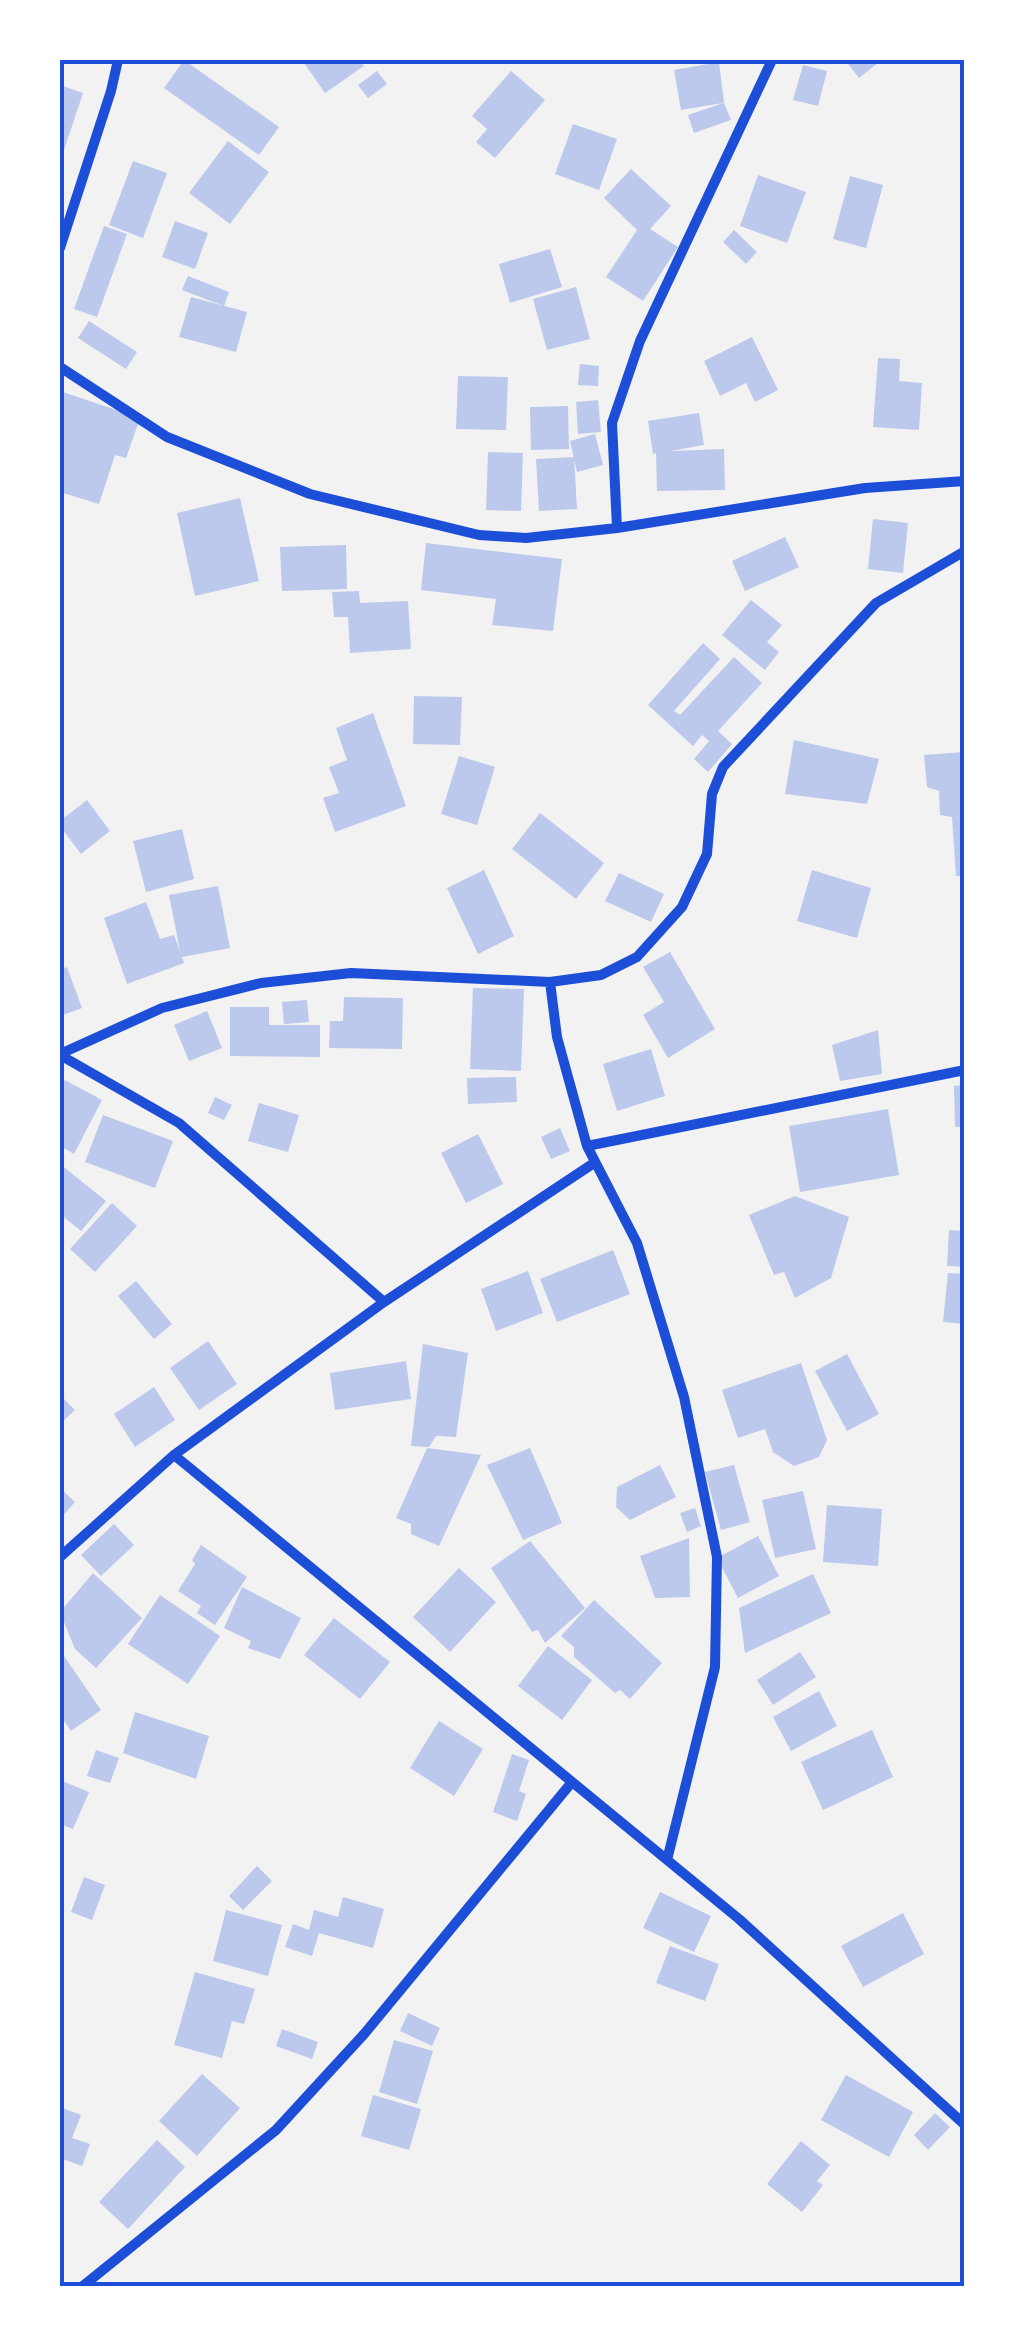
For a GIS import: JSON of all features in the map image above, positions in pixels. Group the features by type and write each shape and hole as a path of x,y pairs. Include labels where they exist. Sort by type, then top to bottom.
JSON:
{"street":[{"path":"60,248 118,60"},
{"path":"617,528 612,424 640,341 772,60"},
{"path":"60,367 168,437 310,494 480,535 526,538 617,528 865,488 965,481"},
{"path":"60,1054 162,1008 260,983 351,974 550,982 601,975 637,957 682,907 707,854 712,794 722,767 876,603 965,550"},
{"path":"550,982 557,1037 587,1146 637,1242 684,1397 716,1557 715,1667 667,1860"},
{"path":"60,1054 179,1122 384,1302"},
{"path":"587,1146 965,1070"},
{"path":"60,1557 174,1455 384,1302 594,1163"},
{"path":"174,1455 740,1919 965,2125"},
{"path":"82,2286 276,2130 365,2034 572,1782"}],"building":[{"path":"184,60 279,127 259,155 164,88"},
{"path":"302,60 359,60 364,66 325,93"},
{"path":"845,60 882,60 859,78"},
{"path":"719,62 724,103 731,120 694,133 688,115 723,103 681,110 674,70"},
{"path":"803,65 827,71 818,106 793,100"},
{"path":"377,71 387,84 368,98 358,85"},
{"path":"511,71 545,100 495,158 476,142 487,129 472,116"},
{"path":"60,85 83,93 61,159 60,159"},
{"path":"573,124 617,139 599,190 555,174"},
{"path":"228,141 269,172 230,224 189,193"},
{"path":"133,161 167,173 143,238 109,225"},
{"path":"631,169 671,206 650,229 678,247 643,301 606,277 637,230 604,198"},
{"path":"758,175 806,192 787,243 740,226"},
{"path":"850,176 883,185 866,248 833,239"},
{"path":"175,221 208,233 195,269 162,257"},
{"path":"104,226 127,234 97,317 74,309"},
{"path":"734,230 757,252 746,264 723,242"},
{"path":"550,249 562,287 510,303 499,264"},
{"path":"188,276 229,292 224,306 182,290"},
{"path":"576,287 590,339 547,350 533,299"},
{"path":"191,297 247,312 236,352 179,337"},
{"path":"89,321 137,352 126,369 78,338"},
{"path":"752,337 778,390 755,402 746,383 720,396 704,361"},
{"path":"878,358 900,359 899,381 922,383 919,430 873,427"},
{"path":"580,364 599,366 598,386 578,385"},
{"path":"458,376 508,377 506,430 456,429"},
{"path":"60,391 140,418 126,458 115,455 99,504 60,492"},
{"path":"598,400 601,432 578,434 576,402"},
{"path":"568,406 569,449 531,450 530,407"},
{"path":"699,413 704,445 670,451 724,449 725,490 657,491 656,453 653,454 648,421"},
{"path":"595,434 603,465 577,472 570,441"},
{"path":"488,452 523,453 521,511 486,510"},
{"path":"574,457 577,509 539,511 536,459"},
{"path":"240,498 259,581 195,596 177,513"},
{"path":"873,519 908,523 903,573 868,569"},
{"path":"785,537 799,567 745,591 732,561"},
{"path":"426,543 562,559 553,631 492,625 496,599 421,590"},
{"path":"346,545 347,589 282,591 280,547"},
{"path":"359,591 360,603 408,601 411,649 350,653 348,617 334,617 332,592"},
{"path":"751,600 782,625 767,642 779,652 765,670 722,635"},
{"path":"703,643 720,659 674,711 680,715 734,657 762,683 718,731 732,744 708,772 694,759 709,741 702,735 693,746 648,705"},
{"path":"414,696 462,697 460,745 413,744"},
{"path":"373,713 406,806 335,832 323,798 339,793 329,767 347,760 336,728"},
{"path":"794,740 879,759 867,804 785,794"},
{"path":"965,752 965,876 956,876 952,817 940,815 939,791 927,787 924,755"},
{"path":"459,756 495,767 477,825 441,814"},
{"path":"87,800 110,831 81,854 60,821"},
{"path":"540,813 604,863 576,899 512,849"},
{"path":"182,829 194,879 146,892 133,841"},
{"path":"484,870 514,936 478,954 447,888"},
{"path":"812,870 871,888 857,938 797,921"},
{"path":"619,873 664,894 651,922 605,901"},
{"path":"218,886 230,948 182,957 184,963 127,984 104,918 146,902 160,939 174,935 180,951 169,895"},
{"path":"670,952 715,1029 668,1058 643,1015 664,1002 643,967"},
{"path":"67,967 82,1008 60,1016 60,970"},
{"path":"473,988 524,989 521,1071 470,1069"},
{"path":"344,997 403,998 402,1049 329,1048 330,1021 343,1021"},
{"path":"307,1000 309,1022 284,1024 282,1002"},
{"path":"230,1007 269,1007 269,1025 320,1025 320,1057 230,1056"},
{"path":"207,1011 222,1048 189,1061 174,1025"},
{"path":"878,1030 882,1074 840,1081 832,1045"},
{"path":"651,1049 665,1096 617,1111 603,1064"},
{"path":"516,1077 517,1102 468,1104 467,1078"},
{"path":"65,1080 102,1100 74,1154 60,1146 60,1089"},
{"path":"965,1085 965,1127 955,1127 954,1086"},
{"path":"215,1097 232,1105 224,1120 208,1113"},
{"path":"259,1103 299,1115 288,1152 248,1141"},
{"path":"888,1109 899,1175 800,1192 789,1126"},
{"path":"103,1115 173,1141 155,1188 85,1162"},
{"path":"560,1128 570,1151 551,1159 541,1137"},
{"path":"478,1134 503,1184 466,1203 441,1153"},
{"path":"60,1164 106,1201 81,1231 60,1214"},
{"path":"795,1196 849,1217 831,1278 795,1298 784,1272 774,1275 749,1215"},
{"path":"112,1203 137,1226 95,1272 70,1249"},
{"path":"949,1230 965,1231 965,1267 947,1266"},
{"path":"613,1250 630,1294 557,1322 540,1279"},
{"path":"528,1271 543,1313 496,1331 481,1289"},
{"path":"948,1273 965,1274 965,1324 943,1322"},
{"path":"136,1281 172,1324 154,1339 118,1296"},
{"path":"208,1341 237,1384 199,1410 170,1368"},
{"path":"423,1344 468,1353 456,1437 436,1436 429,1447 411,1446"},
{"path":"847,1354 879,1414 847,1431 815,1371"},
{"path":"406,1361 411,1399 335,1410 330,1373"},
{"path":"801,1363 827,1440 819,1457 794,1466 773,1452 765,1429 738,1438 722,1390"},
{"path":"154,1387 175,1420 135,1447 114,1414"},
{"path":"60,1395 75,1410 60,1424"},
{"path":"427,1448 481,1455 439,1546 411,1534 411,1524 396,1518"},
{"path":"530,1448 562,1523 523,1540 487,1465"},
{"path":"660,1465 676,1497 630,1520 616,1507 617,1487"},
{"path":"734,1465 750,1522 721,1530 705,1472"},
{"path":"60,1488 75,1502 60,1519"},
{"path":"803,1491 816,1549 775,1558 762,1500"},
{"path":"827,1505 882,1509 878,1566 823,1562"},
{"path":"695,1508 701,1526 687,1532 680,1513"},
{"path":"114,1524 134,1545 101,1576 81,1555"},
{"path":"758,1536 779,1576 738,1598 717,1558"},
{"path":"689,1538 690,1597 655,1598 640,1556"},
{"path":"530,1541 585,1608 545,1643 538,1630 532,1632 491,1568"},
{"path":"201,1545 247,1577 215,1625 197,1613 201,1606 178,1591 195,1564 192,1560"},
{"path":"459,1568 496,1602 450,1652 413,1617"},
{"path":"93,1573 142,1618 96,1668 75,1649 60,1612"},
{"path":"813,1574 831,1613 745,1653 739,1608"},
{"path":"242,1587 301,1618 280,1659 248,1648 251,1641 224,1628"},
{"path":"160,1595 220,1636 188,1684 128,1644"},
{"path":"594,1600 662,1663 630,1699 620,1690 615,1693 574,1657 574,1647 561,1636"},
{"path":"334,1618 390,1662 360,1699 304,1655"},
{"path":"548,1646 592,1680 562,1720 518,1686"},
{"path":"60,1650 101,1710 71,1731 60,1715"},
{"path":"800,1652 816,1677 773,1705 757,1680"},
{"path":"819,1691 837,1726 791,1751 773,1717"},
{"path":"135,1712 209,1736 196,1779 123,1753"},
{"path":"439,1721 483,1749 454,1796 410,1768"},
{"path":"872,1730 893,1777 823,1810 801,1762"},
{"path":"96,1750 119,1758 110,1783 87,1776"},
{"path":"512,1754 529,1760 519,1791 526,1794 517,1821 493,1812"},
{"path":"60,1780 89,1792 73,1829 60,1824"},
{"path":"257,1866 272,1881 243,1910 229,1896"},
{"path":"84,1877 105,1885 92,1920 71,1912"},
{"path":"660,1892 711,1916 694,1952 643,1928"},
{"path":"343,1897 384,1909 373,1948 319,1933 312,1956 285,1947 293,1924 309,1930 314,1910 338,1917"},
{"path":"226,1910 282,1925 268,1976 213,1961"},
{"path":"903,1913 924,1954 863,1987 841,1946"},
{"path":"670,1946 719,1964 705,2001 656,1983"},
{"path":"195,1972 255,1989 244,2024 232,2021 222,2058 174,2045"},
{"path":"408,2013 440,2028 432,2046 400,2031"},
{"path":"282,2029 318,2042 312,2059 276,2046"},
{"path":"394,2040 433,2051 417,2104 379,2092"},
{"path":"202,2074 240,2108 197,2156 159,2121"},
{"path":"846,2075 913,2112 889,2157 821,2120"},
{"path":"373,2095 421,2109 409,2150 361,2136"},
{"path":"60,2107 81,2115 72,2138 90,2144 82,2166 60,2158"},
{"path":"935,2113 950,2127 928,2150 914,2135"},
{"path":"157,2140 185,2167 128,2229 99,2202"},
{"path":"801,2141 830,2165 817,2181 823,2185 802,2212 767,2184"}]}
